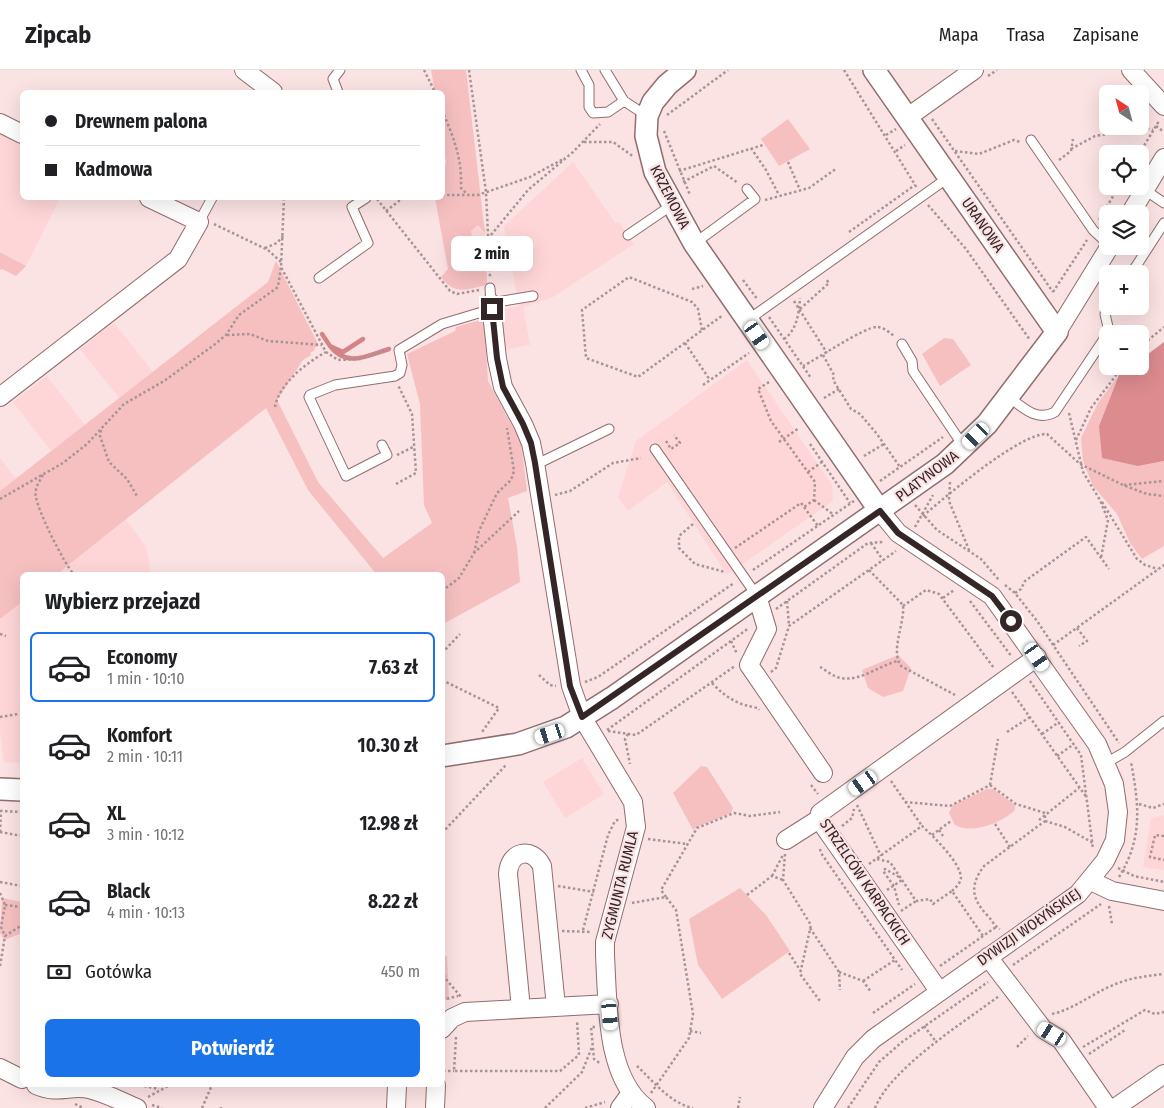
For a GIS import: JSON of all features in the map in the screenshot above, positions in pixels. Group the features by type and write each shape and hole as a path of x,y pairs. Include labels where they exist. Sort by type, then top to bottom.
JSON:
{"street":[{"path":"244,70 267,90"},
{"name":"KRZEMOWA","path":"685,70 667,85 653,102 658,118 646,136 655,172 681,201 694,243 755,315 880,511"},
{"name":"URANOWA","path":"874,70 1057,332"},
{"path":"908,117 974,70"},
{"path":"1131,70 1161,114"},
{"path":"0,123 20,133"},
{"path":"1149,183 1164,158"},
{"path":"0,397 178,258 199,222 153,200"},
{"name":"PLATYNOWA","path":"445,756 503,747 533,740 566,727 880,511 945,464 964,448 987,424 1009,397 1057,332 1103,255"},
{"name":"ZYGMUNTA RUMLA","path":"491,300 497,358 503,387 531,443 570,686 582,717 633,802 635,812 636,827 607,935 604,956 616,1062 642,1099"},
{"name":"DYWIZJI WOŁYŃSKIEJ","path":"823,1108 839,1080 867,1044 1078,894 1091,881 1105,861 1115,840 1118,812 1114,784 1097,744 992,596 898,533 880,511"},
{"path":"757,596 768,629 749,665 816,778"},
{"name":"STRZELCÓW KARPACKICH","path":"939,991 823,813 886,771 972,704 1037,657"},
{"path":"0,789 20,790"},
{"path":"786,840 823,813"},
{"path":"521,1009 508,874 508,864 513,857 521,853 530,853 538,858 542,866 556,1007"},
{"path":"1091,881 1112,891 1164,901"},
{"path":"988,957 1000,973 1032,1029 1043,1029 1061,1040 1077,1056 1108,1108"},
{"path":"449,1030 452,1018 465,1012 609,1004"},
{"path":"0,1068 20,1078"},
{"path":"1115,1108 1164,1074"},
{"path":"40,1087 46,1090 83,1088 97,1095 143,1103"},
{"path":"396,1108 397,1087"},
{"path":"435,1108 436,1087"},
{"path":"615,1105 642,1099"}],"lane":[{"path":"337,90 333,79 340,70"},
{"path":"581,70 589,85 589,107 593,112 598,114 608,112 624,101"},
{"path":"605,70 624,101 658,118"},
{"path":"1031,140 1093,230 1099,236"},
{"path":"755,315 949,177"},
{"path":"694,243 754,199 747,189"},
{"path":"1149,193 1164,202"},
{"path":"199,222 211,200"},
{"path":"319,278 368,243 352,207 363,200"},
{"path":"628,235 681,201"},
{"path":"1137,265 1164,222"},
{"path":"382,445 387,455 346,476 309,397 313,392 335,385 395,376 400,373 402,365 399,350 442,324 491,300 533,296"},
{"path":"1009,397 1034,416 1043,416 1055,412 1066,399 1106,336 1108,328 1104,315"},
{"path":"902,344 912,361 913,371 964,448"},
{"path":"535,465 609,429"},
{"path":"655,449 757,596"},
{"path":"1106,763 1124,752 1164,721"}],"path":[{"path":"424,70 435,90"},
{"path":"469,70 486,192 490,236 491,300"},
{"path":"681,201 684,182 658,118 728,70"},
{"path":"490,236 517,201 584,142 603,121 608,112"},
{"path":"1144,145 1161,114"},
{"path":"930,116 1054,292 1058,288"},
{"path":"445,117 458,149 459,165 463,174 461,188 469,195"},
{"path":"1156,126 1164,132"},
{"path":"1049,166 1072,149 1095,136 1146,128 1153,130"},
{"path":"1072,149 1073,139"},
{"path":"955,152 979,154 1014,140 1024,143 1031,140"},
{"path":"584,142 613,142 629,155 640,158"},
{"path":"679,171 763,145"},
{"path":"751,148 766,170 779,195"},
{"path":"445,195 478,195 530,177 566,157"},
{"path":"788,162 800,190"},
{"path":"684,182 714,166 747,189"},
{"path":"760,204 768,198 809,188 837,168"},
{"path":"0,499 44,474 87,444 128,401 164,381 226,335 239,315 278,287 284,236 284,200"},
{"path":"378,200 444,286 457,294 468,292"},
{"path":"386,211 398,200"},
{"path":"199,222 209,222 265,248 282,262"},
{"path":"265,248 284,236"},
{"path":"281,267 326,352 338,360 360,359 389,350 399,350"},
{"path":"702,330 698,309 692,302 629,277 582,310 586,358 638,377 724,315"},
{"path":"784,339 792,334 799,309 801,282"},
{"path":"799,309 829,283"},
{"path":"692,289 706,286"},
{"path":"788,292 827,352"},
{"path":"757,299 755,315 784,339 803,366 865,330 877,327 887,330 902,344"},
{"path":"1016,318 1030,340"},
{"path":"1149,340 1164,327"},
{"path":"226,335 250,334 268,341 323,345"},
{"path":"684,343 710,380"},
{"path":"275,407 276,398 307,363 326,352"},
{"path":"703,385 749,353"},
{"path":"824,355 839,389 852,409 860,414 900,468"},
{"path":"1075,442 1091,408 1116,375"},
{"path":"395,376 412,414 416,473 396,484"},
{"path":"769,382 758,390 771,421 815,482 814,500"},
{"path":"824,398 839,389"},
{"path":"1066,399 1080,464 1105,510 1108,526 1101,558"},
{"path":"474,553 479,531 497,493 511,480 514,471 506,421 511,403"},
{"path":"102,428 100,436 109,462 127,479 137,496"},
{"path":"779,442 799,428"},
{"path":"923,516 1009,450 1040,433 1047,434 1080,464 1102,473 1123,485 1147,494 1164,496"},
{"path":"666,441 671,449 680,443 674,435"},
{"path":"892,474 945,436"},
{"path":"864,456 884,444"},
{"path":"395,457 414,447"},
{"path":"542,504 555,495 570,491 613,463 641,458"},
{"path":"808,472 822,462"},
{"path":"44,474 38,483 36,497 47,524 72,572"},
{"path":"952,478 948,495 969,551"},
{"path":"1123,485 1164,481"},
{"path":"923,516 936,489"},
{"path":"804,507 814,500"},
{"path":"814,500 834,515"},
{"path":"1100,500 1105,505 1137,559 1145,565 1158,569"},
{"path":"912,501 937,530 981,558 1000,581 1015,593 1052,645 1164,565"},
{"path":"728,554 801,502 818,526"},
{"path":"445,589 459,578 474,553 519,511"},
{"path":"581,684 598,677 837,512"},
{"path":"702,517 680,536 679,548 695,564 744,577"},
{"path":"1015,593 1021,589 1025,581 1086,537 1109,569"},
{"path":"871,543 883,560"},
{"path":"789,626 901,547"},
{"path":"869,570 903,606 898,661 901,666 972,704"},
{"path":"943,598 955,589"},
{"path":"903,606 926,590 943,598 1088,799"},
{"path":"964,594 1020,668 1081,755 1094,856"},
{"path":"760,681 776,668 789,626 786,601"},
{"path":"1077,628 1086,641 1079,646"},
{"path":"0,634 6,636"},
{"path":"445,650 460,634"},
{"path":"731,641 738,656"},
{"path":"820,667 842,678 858,677 886,664 898,661"},
{"path":"614,732 636,735 740,663"},
{"path":"539,675 550,685 562,687"},
{"path":"445,681 499,708 476,737"},
{"path":"712,683 723,694 742,706 758,708 763,716"},
{"path":"0,717 18,714"},
{"path":"604,736 606,730 624,717"},
{"path":"1007,732 1030,717"},
{"path":"1042,734 1059,722"},
{"path":"628,734 625,739 631,768"},
{"path":"990,785 998,739"},
{"path":"1057,756 1074,744"},
{"path":"445,830 507,764"},
{"path":"886,771 922,826 932,834 958,868 961,878 958,885 952,891 933,904 930,899 916,901 907,906"},
{"path":"816,778 823,813"},
{"path":"905,802 950,806 990,785"},
{"path":"990,785 1016,804 1044,813"},
{"path":"1039,820 1044,813 1080,788"},
{"path":"855,801 881,856"},
{"path":"1139,804 1153,808 1164,804"},
{"path":"20,812 1,811 0,832 20,836"},
{"path":"583,930 608,835 615,821 635,812"},
{"path":"642,1099 657,1085 689,1038 693,1014 676,910 661,890 697,828 734,813 750,816 780,812"},
{"path":"1044,813 1045,821"},
{"path":"932,834 952,821"},
{"path":"1045,821 1065,828 1093,843"},
{"path":"996,927 975,899 974,891 978,874 984,866 1045,821"},
{"path":"996,824 1010,847"},
{"path":"873,861 922,826"},
{"path":"939,830 943,836"},
{"path":"1164,836 1155,835 1150,857 1164,860"},
{"path":"659,841 688,844"},
{"path":"747,895 772,876 786,849 783,880 811,925 800,970"},
{"path":"876,859 890,862 916,901"},
{"path":"901,879 885,869 883,871 892,886 901,911"},
{"path":"1123,870 1134,876 1164,882"},
{"path":"772,876 783,880"},
{"path":"892,886 901,879"},
{"path":"0,882 20,886"},
{"path":"544,886 559,886 594,892"},
{"path":"952,891 983,936"},
{"path":"0,893 5,905 1,927 5,936 0,966"},
{"path":"625,903 666,897"},
{"path":"848,1108 880,1062 924,1026 1108,899 1112,924"},
{"path":"5,905 20,907"},
{"path":"5,936 20,926"},
{"path":"810,928 839,972 840,990"},
{"path":"548,932 583,930 607,935"},
{"path":"788,953 800,970 800,974 820,1001"},
{"path":"863,981 899,957"},
{"path":"839,972 863,981 871,992"},
{"path":"1017,1048 1032,1029 1049,1015 1067,1010 1112,985 1131,979 1164,974"},
{"path":"445,976 448,982"},
{"path":"875,1108 884,1089 937,1043 1004,992"},
{"path":"445,999 458,996"},
{"path":"445,1072 560,1071 579,1055 576,1006"},
{"path":"1077,1056 1145,1010 1155,1014 1164,1012"},
{"path":"924,1026 937,1043"},
{"path":"449,1030 454,1071"},
{"path":"1077,1056 1125,1030"},
{"path":"690,1031 701,1033"},
{"path":"545,1108 582,1072 592,1045"},
{"path":"633,1063 681,1106 693,1108"},
{"path":"143,1103 144,1087"},
{"path":"152,1087 159,1089"},
{"path":"143,1103 159,1089 164,1087"},
{"path":"202,1108 211,1087"},
{"path":"738,1108 740,1097"},
{"path":"76,1108 77,1105 83,1108"},
{"path":"585,1108 615,1105"}],"shaded area":[{"path":"431,70 466,70 485,233 478,225 471,231 474,248 486,238 487,285 462,290 456,289 446,283 441,277 448,269 435,200 445,200 445,90 435,90"},
{"path":"788,119 810,149 779,166 761,139"},
{"path":"0,132 20,142 20,200 59,200 26,266 0,252"},
{"path":"573,162 616,224 619,222 634,244 553,297 523,307 530,345 503,350 496,311 519,306 504,226"},
{"path":"477,225 485,233 486,238 474,249 471,230"},
{"path":"0,252 26,266 16,276 2,269 0,270"},
{"path":"276,261 319,346 314,348 315,350 310,353 311,355 303,360 277,400 318,482 383,558 432,523 424,505 420,404 407,354 455,331 456,327 484,319 488,381 521,442 527,491 508,498 517,547 520,582 445,623 445,572 375,572 308,490 266,408 60,572 20,572 20,604 0,619 0,491 268,282"},
{"path":"114,323 153,372 119,398 80,349"},
{"path":"944,338 953,339 971,365 940,386 922,354"},
{"path":"1164,342 1164,461 1138,466 1102,458 1099,426 1119,375 1149,375 1149,353"},
{"path":"747,360 832,485 833,501 727,575 667,482 628,511 618,497 636,441"},
{"path":"1119,375 1099,426 1138,466 1164,461 1164,546 1142,559 1130,543 1117,514 1093,486 1083,461 1081,438 1098,403"},
{"path":"47,376 85,425 51,451 13,402"},
{"path":"0,458 16,479 0,491"},
{"path":"126,520 146,546 150,572 60,572"},
{"path":"20,604 20,763 4,762 0,734 0,619"},
{"path":"898,655 911,668 903,691 883,697 868,688 862,670"},
{"path":"582,758 604,794 565,818 543,782"},
{"path":"701,766 707,767 733,808 731,813 693,830 673,793"},
{"path":"987,789 993,789 1015,805 1015,810 1003,819 987,826 970,829 955,825 949,813 953,805"},
{"path":"1164,815 1164,870 1143,867 1151,819"},
{"path":"740,888 766,915 790,951 722,999 698,965 689,919"},
{"path":"2,898 20,902 20,934 7,939 3,938 0,933"},
{"path":"445,956 447,956 449,1000 445,1000"}],"waterway":[{"path":"322,334 330,346 343,352 363,339"},
{"path":"330,346 336,353 350,358 365,357 389,349"}],"route":[{"path":"492,309 497,358 503,387 531,443 570,686 582,717 880,511 898,533 992,596 1011,621"}]}
